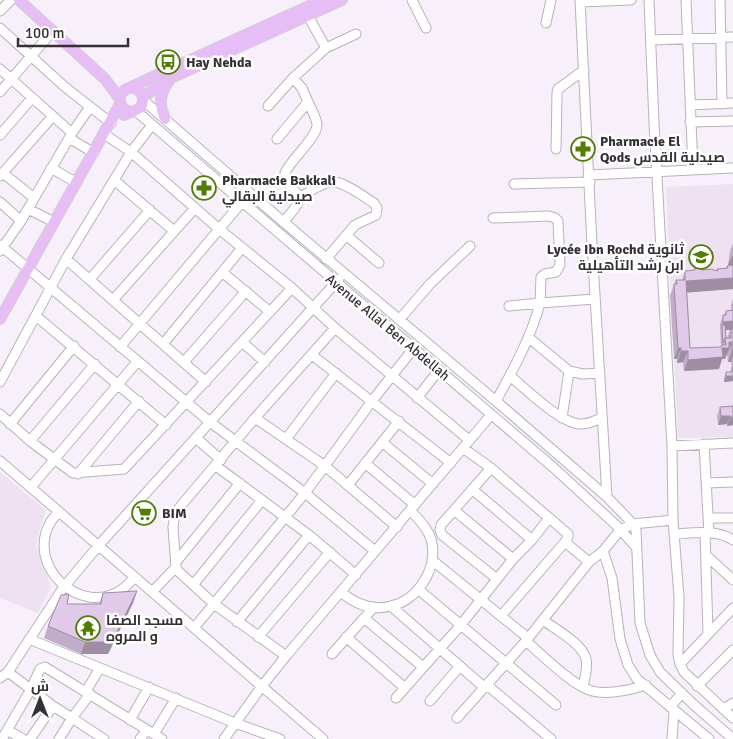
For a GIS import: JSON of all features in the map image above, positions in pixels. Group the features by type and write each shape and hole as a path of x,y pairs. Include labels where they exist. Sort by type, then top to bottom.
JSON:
{"main road":[{"path":"19,0 105,79 126,111 133,112"},
{"path":"0,318 111,122 120,101 121,93 128,88 322,0"},
{"path":"111,122 140,109 144,99 158,85 171,78 342,0"},
{"path":"165,119 160,98 164,87 171,78"},
{"path":"105,79 128,88 138,89 144,99"}],"street":[{"path":"0,11 11,0"},
{"path":"412,0 426,28"},
{"path":"546,23 550,0"},
{"path":"607,497 580,1 631,0"},
{"path":"649,0 672,446 673,520 679,596 678,644 680,664 684,672 697,686 733,718"},
{"path":"686,0 693,169"},
{"path":"720,0 722,104"},
{"path":"308,16 326,48"},
{"path":"0,28 65,87 111,122"},
{"path":"0,92 52,32"},
{"path":"268,106 293,78 326,48 356,34"},
{"path":"651,40 733,37"},
{"path":"0,69 53,116 70,135 94,153"},
{"path":"556,149 558,89 584,70"},
{"path":"283,222 296,206 298,198 296,192 286,182 285,174 316,130 316,122 302,88 293,78"},
{"path":"0,135 32,98"},
{"name":"Avenue Allal Ben Abdellah","path":"144,99 326,259 496,401 607,497 633,524"},
{"path":"277,139 308,102"},
{"path":"690,105 733,103"},
{"path":"90,107 70,135 21,221 1,248 210,422 305,493 375,551"},
{"name":"Avenue Allal Ben Abdellah","path":"133,112 152,124 554,468 636,547"},
{"path":"34,198 1,175 53,116"},
{"path":"690,122 733,121"},
{"path":"1,379 66,259 130,152 152,124"},
{"path":"104,134 130,152 219,229 292,288 335,328 417,398 469,440"},
{"path":"51,168 77,183"},
{"path":"514,184 658,171 733,168"},
{"path":"114,180 174,231"},
{"path":"298,198 324,184 336,182 374,203 377,208 376,215 355,225 326,259"},
{"path":"0,202 21,221"},
{"path":"120,347 242,202"},
{"path":"28,208 54,222"},
{"path":"113,300 195,208"},
{"path":"90,279 150,210"},
{"path":"493,218 549,216 557,219 560,265 556,272 545,274 541,277 540,304 535,321 510,376 496,401"},
{"path":"346,235 379,263"},
{"path":"399,320 440,274 470,246"},
{"path":"163,344 242,248"},
{"path":"66,259 206,382"},
{"path":"222,272 269,311"},
{"path":"0,678 8,672 64,587 344,273"},
{"path":"0,414 30,441 70,472 78,474 124,468 292,288"},
{"path":"184,362 246,291"},
{"path":"509,306 595,299"},
{"path":"36,316 166,425"},
{"path":"286,656 214,604 182,574 176,564 173,527 175,514 235,441 335,328"},
{"path":"528,337 569,371 582,374 600,373"},
{"path":"242,342 265,362"},
{"path":"10,424 74,346"},
{"path":"194,628 305,493 413,348"},
{"path":"312,355 451,463"},
{"path":"31,487 137,362"},
{"path":"30,441 95,364"},
{"path":"417,398 439,370"},
{"path":"562,418 569,371"},
{"path":"286,439 336,373"},
{"path":"510,376 562,418 580,424 602,418"},
{"path":"78,474 139,401"},
{"path":"224,739 286,656 491,415"},
{"path":"255,418 325,466 397,527"},
{"path":"348,485 399,421"},
{"path":"196,438 240,484 309,535 356,574"},
{"path":"382,442 433,484"},
{"path":"672,446 733,443"},
{"path":"704,444 708,518 706,556 708,634"},
{"path":"463,448 491,468 566,532 568,538 501,616"},
{"path":"0,461 323,739"},
{"path":"341,592 352,601 363,605 374,607 391,606 400,603 418,589 429,572 432,560 432,547 427,530 413,508 365,463"},
{"path":"491,468 441,525 440,533 497,579"},
{"path":"706,483 733,482"},
{"path":"152,592 240,484"},
{"path":"472,489 532,540"},
{"path":"193,585 262,500"},
{"path":"454,510 513,559"},
{"path":"60,512 49,524 45,540 46,560 54,576 64,587 76,594 93,597 108,596 121,590 135,577"},
{"path":"396,698 460,626 513,559 532,540 549,518"},
{"path":"708,518 733,518"},
{"path":"457,718 527,640 589,562 603,551 620,530 633,524 673,520"},
{"path":"633,524 636,530 640,622 644,641 654,663 660,672 733,739"},
{"path":"674,534 707,533 732,538"},
{"path":"237,622 309,535"},
{"path":"565,542 589,562"},
{"path":"603,551 612,578 620,639 625,658 637,679 709,739"},
{"path":"258,637 330,552"},
{"path":"706,556 733,580"},
{"path":"432,560 501,616 565,674 583,686 592,691 601,692 626,690 646,685"},
{"path":"418,589 556,706"},
{"path":"391,606 460,666 551,739"},
{"path":"332,654 374,607"},
{"path":"680,664 733,608"},
{"path":"364,618 422,667"},
{"path":"543,620 575,644 582,652 586,660 583,686"},
{"path":"346,637 405,688"},
{"path":"29,639 176,698 265,737 280,739"},
{"path":"697,686 733,650"},
{"path":"2,739 31,689 40,669 45,666 154,734"},
{"path":"430,701 460,666"},
{"path":"59,739 88,692 100,668"},
{"path":"8,672 99,738"},
{"path":"130,720 149,687"},
{"path":"672,739 672,709 682,693"},
{"path":"140,739 154,734 176,698"},
{"path":"723,709 733,703"},
{"path":"30,739 53,706"},
{"path":"7,730 23,739"}],"shaded area":[{"name":"Lycée Ibn Rochd ثانوية ابن رشد التأهيلية","path":"733,184 733,437 678,438 666,187"},
{"path":"0,472 46,510 36,545 51,587 38,613 0,598"}],"building":[{"path":"733,265 733,278 686,281 690,348 721,347 726,345 725,338 731,338 731,329 733,329 733,351 732,342 729,342 729,348 722,348 723,357 688,360 688,351 681,351 681,348 678,348 674,284 677,284 676,280 685,280 685,271 702,267 702,270 713,269 718,271 717,269 728,268 727,266"},
{"path":"733,310 733,321 723,322 723,315 726,315 726,311"},
{"path":"722,325 725,325 726,338 723,343"},
{"path":"732,367 733,376 726,376 726,372 732,372"},
{"path":"733,406 733,417 721,416 720,407"},
{"path":"137,591 112,642 85,642 48,626 61,595 69,594 67,604 101,604 103,593"}],"place":[{"name":"Hay Nehda","path":"168,62"},
{"name":"Pharmacie El Qods صيدلية القدس","path":"583,149"},
{"name":"Pharmacie Bakkali صيدلية البقالي","path":"204,188"},
{"name":"Lycée Ibn Rochd ثانوية ابن رشد التأهيلية","path":"701,257"},
{"name":"BIM","path":"144,513"},
{"name":"مسجد الصفا و المروه","path":"88,628"}]}
